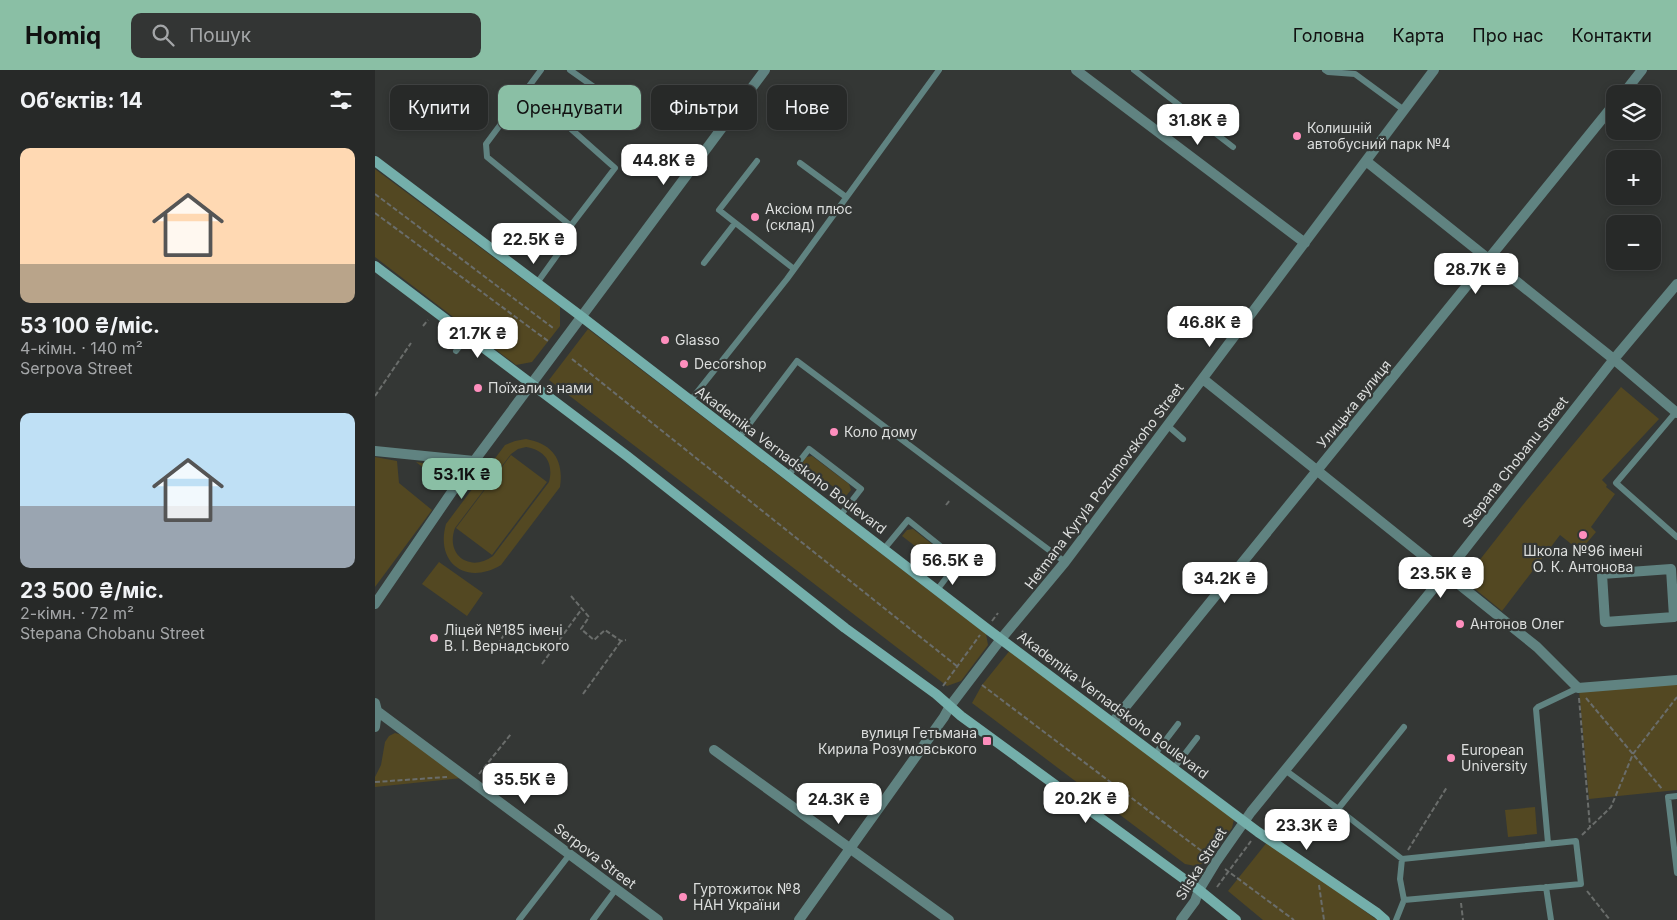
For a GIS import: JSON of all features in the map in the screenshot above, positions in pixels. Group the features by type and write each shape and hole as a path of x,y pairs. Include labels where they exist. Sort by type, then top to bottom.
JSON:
{"main road":[{"name":"Akademika Vernadskoho Boulevard","path":"375,161 582,317 1001,639 1245,822 1385,920"},
{"path":"375,266 627,456 845,628 936,694 961,716 1199,890 1236,920"}],"street":[{"path":"375,604 474,461 765,70"},
{"path":"1075,70 1305,243"},
{"name":"Hetmana Kyryla Pozumovskoho Street","path":"799,920 950,706 1001,639 1065,562 1435,70"},
{"path":"1630,85 1642,70"},
{"name":"Улицька вулиця","path":"1113,722 1606,114"},
{"path":"1366,161 1614,359 1676,413"},
{"name":"Stepana Chobanu Street","path":"1245,822 1285,770 1446,573 1614,359 1677,284"},
{"path":"1203,379 1537,646 1578,688 1677,680"},
{"path":"375,451 474,461"},
{"path":"1671,570 1674,617 1605,622 1602,574 1671,570"},
{"path":"375,727 376,707"},
{"name":"Serpova Street","path":"376,707 658,920"},
{"path":"714,750 949,920"},
{"name":"Silska Street","path":"1181,920 1195,901 1199,890 1216,862 1245,822"}],"lane":[{"path":"541,70 486,144 487,157 571,226"},
{"path":"537,283 565,244 566,232 615,168 571,129 590,107 594,87 570,70"},
{"path":"690,401 794,269 939,70"},
{"path":"1134,70 1233,147"},
{"path":"1325,70 1328,72 1355,74 1404,110"},
{"path":"757,161 719,210 794,269"},
{"path":"801,163 846,197"},
{"path":"704,263 735,223"},
{"path":"456,351 468,336"},
{"path":"738,438 797,361 1065,562"},
{"path":"1676,413 1616,483 1677,537"},
{"path":"1167,426 1183,439"},
{"path":"788,476 809,449 827,461 861,489 840,516"},
{"path":"884,549 908,520 959,561 937,590"},
{"path":"1548,843 1536,709 1578,688"},
{"path":"1155,754 1178,724"},
{"path":"1339,809 1404,727"},
{"path":"1174,768 1197,738"},
{"path":"1285,770 1339,809 1402,859 1577,841 1581,884 1404,900"},
{"path":"1677,796 1668,797 1677,873"},
{"path":"519,920 571,854"},
{"path":"1396,920 1404,900 1400,879 1402,859"},
{"path":"1546,887 1551,920"},
{"path":"593,920 616,888"}],"path":[{"path":"375,194 553,328"},
{"path":"375,213 548,342"},
{"path":"375,396 411,343"},
{"path":"572,359 958,667"},
{"path":"946,505 950,500"},
{"path":"571,596 581,610 589,617 581,629 593,640 605,630 621,641 627,640"},
{"path":"542,664 581,610"},
{"path":"990,623 998,613"},
{"path":"1021,631 1109,706"},
{"path":"941,688 982,633"},
{"path":"493,651 504,635"},
{"path":"583,694 621,641"},
{"path":"982,686 1209,857"},
{"path":"1578,688 1668,797"},
{"path":"1578,688 1590,827"},
{"path":"1577,841 1611,807 1633,754 1677,697"},
{"path":"375,782 469,779 511,734"},
{"path":"1402,859 1447,787"},
{"path":"1217,887 1251,840"},
{"path":"1225,870 1294,920"},
{"path":"1317,873 1324,920"},
{"path":"1581,884 1610,920"},
{"path":"1460,896 1463,920"}],"shaded area":[{"path":"375,169 560,307 560,326 532,362 516,365 375,257"},
{"path":"588,329 986,634 988,645 961,681 947,686 549,380"},
{"path":"1621,387 1659,419 1602,480 1607,485 1606,487 1615,494 1591,527 1596,532 1580,551 1560,535 1502,611 1464,580 1522,506"},
{"path":"526,439 535,441 550,449 558,461 561,477 560,487 501,565 488,571 465,572 449,560 445,550 446,524 505,445","holes":["526,447 547,458 550,469 549,482 493,556 476,563 468,562 457,553 453,546 455,528 511,454 518,449"]},
{"path":"511,455 547,482 492,555 456,528"},
{"path":"812,456 849,484 851,490 846,496 802,464 806,457"},
{"path":"375,457 397,461 399,483 432,510 375,587"},
{"path":"416,462 454,468 458,475 449,487"},
{"path":"913,529 948,557 950,564 946,570 902,536 907,530"},
{"path":"439,562 483,593 467,616 422,584"},
{"path":"1011,649 1234,819 1232,828 1204,863 1195,866 1185,864 972,703 982,685"},
{"path":"1677,683 1677,790 1589,799 1579,690"},
{"path":"395,733 402,735 462,778 375,787 375,777 381,765 385,742 389,736"},
{"path":"1535,807 1537,834 1508,837 1505,810"},
{"path":"1268,841 1377,920 1263,920 1228,891"}],"place":[{"name":"Колишній автобусний парк №4","path":"1297,136"},
{"name":"Аксіом плюс (склад)","path":"755,217"},
{"name":"Glasso","path":"665,340"},
{"name":"Decorshop","path":"684,364"},
{"name":"Поїхали з нами","path":"478,388"},
{"name":"Коло дому","path":"834,432"},
{"name":"Школа №96 імені О. К. Антонова","path":"1583,535"},
{"name":"Антонов Олег","path":"1460,624"},
{"name":"Ліцей №185 імені В. І. Вернадського","path":"434,638"},
{"name":"вулиця Гетьмана Кирила Розумовського","path":"987,741"},
{"name":"European University","path":"1451,758"},
{"name":"Гуртожиток №8 НАН України","path":"683,897"}]}
